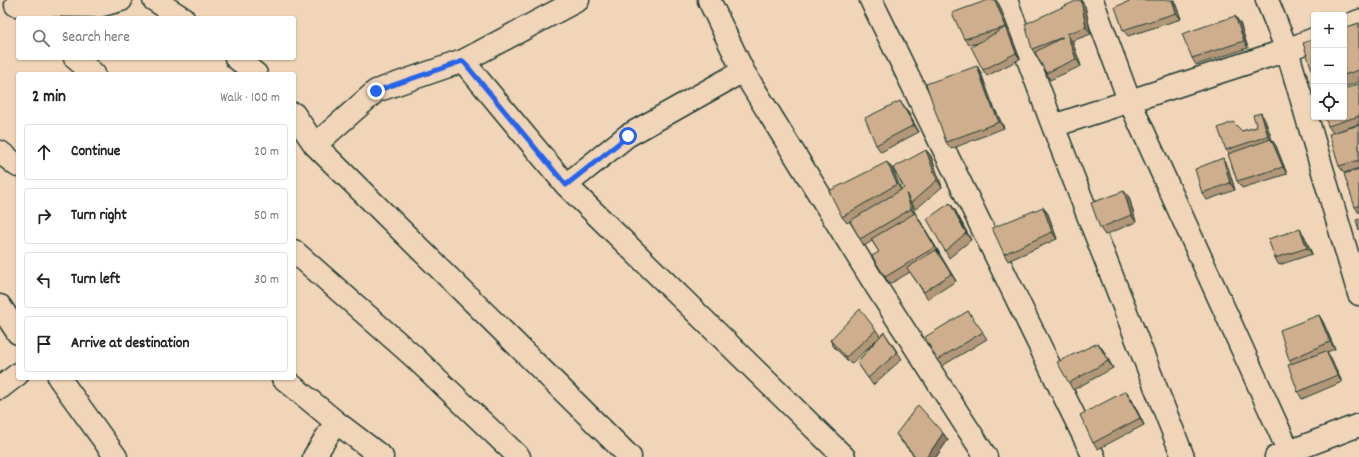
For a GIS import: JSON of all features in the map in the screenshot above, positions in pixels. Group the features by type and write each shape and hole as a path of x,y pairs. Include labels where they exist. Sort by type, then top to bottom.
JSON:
{"street":[{"path":"18,8 73,3 100,6 121,0"},
{"path":"154,0 180,16"},
{"path":"315,144 376,91 463,61 578,0"},
{"path":"708,0 743,71 876,286 986,457"},
{"path":"871,0 1094,457"},
{"path":"1006,0 1053,126 1183,457"},
{"path":"1092,0 1129,100 1282,454 1359,425"},
{"path":"1267,0 1287,50 1359,294"},
{"path":"1347,26 1359,21"},
{"path":"1053,126 1129,100 1287,50 1311,40"},
{"path":"78,60 92,72"},
{"path":"238,60 254,72"},
{"path":"463,61 566,185 844,457"},
{"path":"566,185 628,136 743,71"},
{"path":"296,117 315,144 630,457"},
{"path":"0,152 16,164"},
{"path":"296,253 413,356 519,457"},
{"path":"0,306 16,330"},
{"path":"0,388 16,376"},
{"path":"60,380 116,457"},
{"path":"285,380 336,422 382,457"},
{"path":"314,457 336,422"}],"building":[{"path":"988,0 995,0 1006,27 964,39 952,13"},
{"path":"1081,0 1086,27 1067,34 1076,59 1046,73 1035,52 1063,37 1032,49 1025,24"},
{"path":"1132,0 1172,0 1176,13 1123,30 1115,7"},
{"path":"1235,16 1244,41 1192,58 1182,34"},
{"path":"1359,23 1359,70 1347,74 1347,48 1347,27"},
{"path":"1006,27 1016,53 983,70 971,47"},
{"path":"1311,40 1311,67 1303,43"},
{"path":"977,66 999,122 946,142 926,84"},
{"path":"1359,84 1359,116 1347,120 1347,88"},
{"path":"900,101 914,125 876,145 865,118"},
{"path":"1261,113 1268,136 1226,150 1218,128 1233,122 1242,131 1257,127 1253,115"},
{"path":"1326,120 1347,120 1328,126"},
{"path":"1359,125 1359,160 1339,166 1329,134"},
{"path":"1271,139 1283,167 1237,181 1228,154"},
{"path":"926,150 937,180 911,203 906,193 911,209 860,239 850,221 904,188 893,168"},
{"path":"1223,158 1230,183 1202,193 1195,169"},
{"path":"887,162 897,184 842,217 829,191"},
{"path":"1359,169 1359,205 1355,207 1344,174"},
{"path":"1124,191 1131,215 1100,228 1091,203"},
{"path":"950,203 966,233 945,251 927,219"},
{"path":"1043,207 1052,232 1004,254 992,228"},
{"path":"915,213 935,247 885,277 872,256 879,252 871,239"},
{"path":"1359,219 1359,230 1356,220"},
{"path":"1300,229 1307,248 1275,258 1268,239"},
{"path":"936,250 951,274 924,292 907,268"},
{"path":"860,309 876,330 846,357 830,340"},
{"path":"968,311 983,332 937,360 925,337"},
{"path":"1319,315 1330,342 1289,360 1280,330"},
{"path":"884,332 897,353 868,378 857,362"},
{"path":"1098,343 1108,361 1069,383 1057,362"},
{"path":"1326,351 1337,375 1298,392 1288,365"},
{"path":"1126,391 1140,418 1093,443 1080,415"},
{"path":"918,405 943,433 927,457 916,457 896,434"}],"route":[{"path":"376,91 463,61 566,185 628,136"}]}
